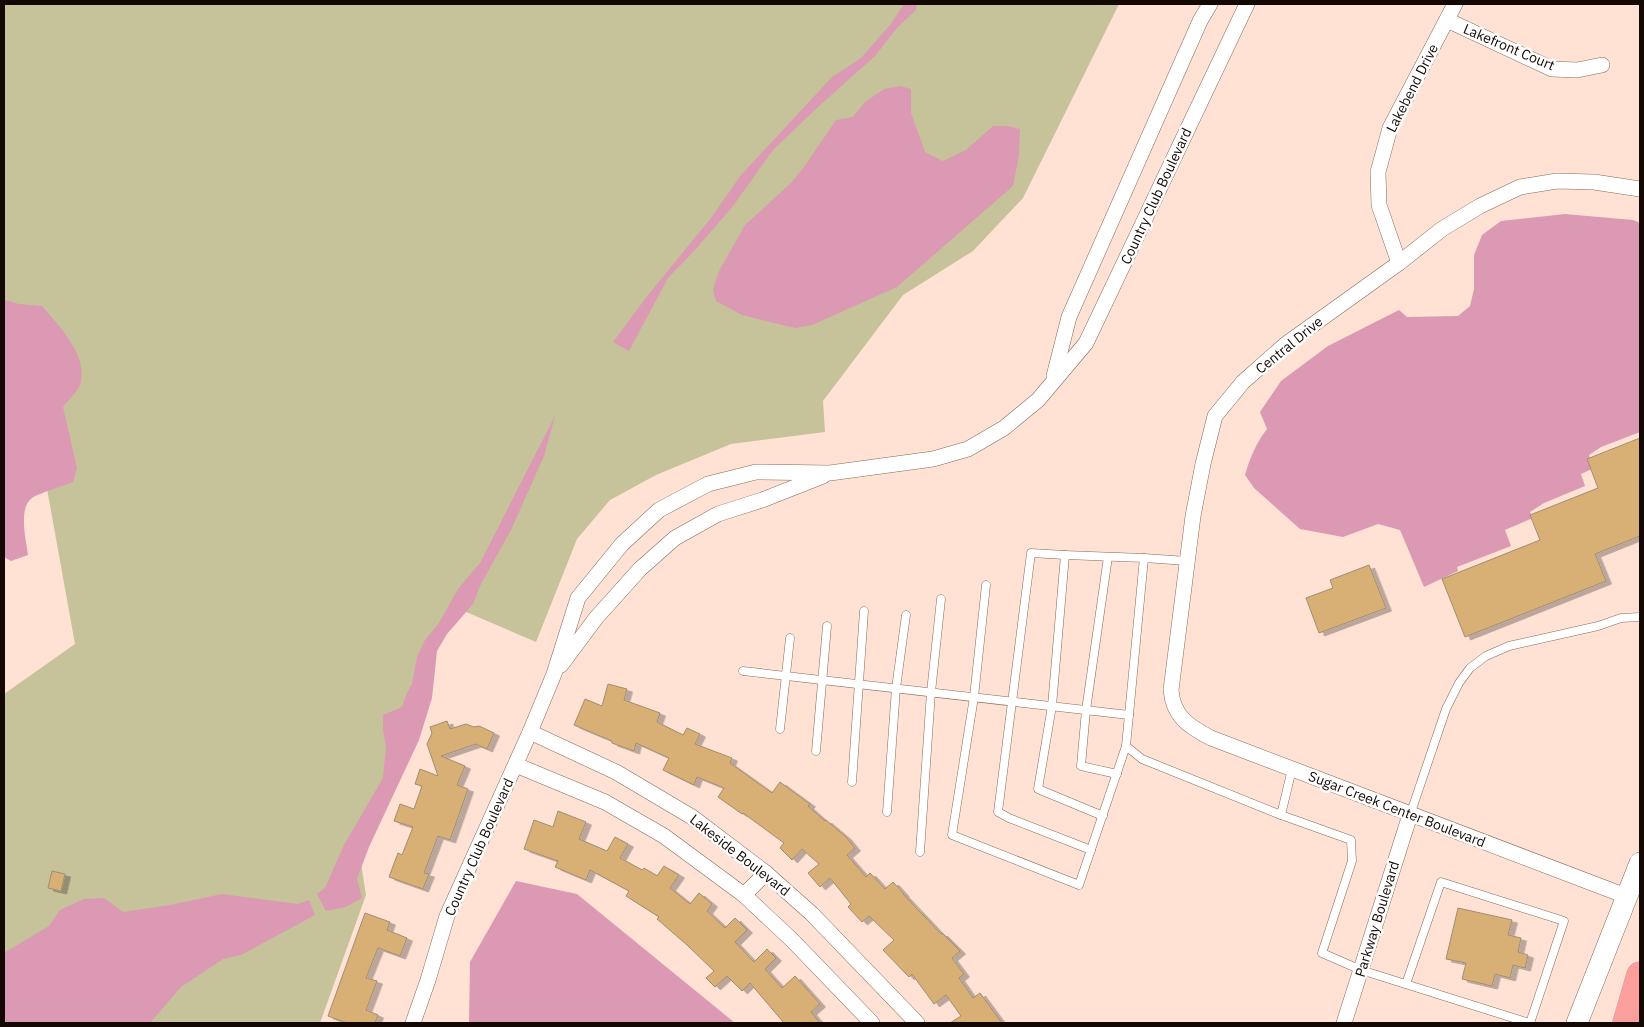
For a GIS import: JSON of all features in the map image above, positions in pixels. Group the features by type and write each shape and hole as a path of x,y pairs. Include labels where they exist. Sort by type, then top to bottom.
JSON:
{"highway":[{"path":"1626,1023 1640,975"}],"main road":[{"path":"1578,1023 1640,863"}],"street":[{"name":"Country Club Boulevard","path":"1053,380 1069,317 1200,20 1210,4"},
{"name":"Country Club Boulevard","path":"413,1023 447,916 516,765 554,674 578,598 622,544 659,510 708,484 756,472 830,473 933,460 968,449 1004,428 1038,400 1086,343 1247,4"},
{"name":"Lakebend Drive","path":"1399,262 1379,205 1378,172 1390,128 1455,4"},
{"name":"Lakefront Court","path":"1447,20 1552,69 1577,70 1602,65"},
{"name":"Central Drive","path":"1176,711 1171,690 1193,516 1215,416 1243,382 1286,344 1442,229 1480,206 1520,187 1557,181 1594,182 1640,189"},
{"name":"Country Club Boulevard","path":"554,674 596,618 627,583 640,569 676,538 718,514 762,500 830,473"},
{"name":"Sugar Creek Center Boulevard","path":"1176,711 1184,721 1197,731 1211,738 1626,896"},
{"name":"Lakeside Boulevard","path":"530,732 616,772 692,816 766,873 812,914 917,1023"},
{"name":"Lakeside Boulevard","path":"516,765 605,802 664,836 744,895 792,940 872,1023"},
{"name":"Parkway Boulevard","path":"1344,1023 1410,815"},
{"path":"744,895 766,873"}],"lane":[{"path":"1091,850 998,812 1031,553 1187,560"},
{"path":"1065,555 1052,706 1038,789 1103,816"},
{"path":"1108,557 1086,710 1081,766 1117,774"},
{"path":"986,585 974,697 952,835 1079,885 1126,746 1144,558"},
{"path":"920,852 931,692 941,598"},
{"path":"852,782 864,611"},
{"path":"886,812 896,688 906,616"},
{"path":"1410,815 1446,709 1459,683 1470,668 1486,656 1509,646 1598,626 1621,618 1640,616"},
{"path":"816,751 827,626"},
{"path":"780,729 790,638"},
{"path":"743,671 1129,715"},
{"path":"1126,746 1142,759 1281,815 1351,840 1352,860 1322,953 1361,970 1530,1023 1564,922 1441,882 1406,984"},
{"path":"1281,815 1292,769"}],"shaded area":[{"path":"4,4 1119,4 1023,198 973,251 903,295 823,401 825,432 731,444 656,475 610,500 577,539 536,642 457,608 427,655 360,857 366,895 320,1023 4,1023 4,694 75,644 42,461 4,365"},
{"path":"904,4 917,4 916,10 897,28 875,56 773,150 733,206 668,278 629,351 613,342 648,295 711,218 741,175 832,77 861,58 890,25"},
{"path":"900,86 911,89 911,113 925,152 943,161 966,150 993,126 1020,129 1019,156 1013,186 897,287 812,325 795,328 742,315 716,301 713,290 718,273 745,225 791,183 836,120 853,117 865,102 884,89"},
{"path":"1565,214 1633,220 1640,223 1640,432 1601,447 1589,455 1594,468 1581,474 1585,486 1544,503 1530,512 1533,518 1505,530 1511,546 1457,567 1458,571 1424,587 1400,530 1378,524 1343,537 1300,529 1254,488 1245,475 1254,451 1267,429 1260,412 1281,381 1328,346 1399,310 1407,317 1458,316 1470,306 1474,289 1474,255 1482,235 1501,221"},
{"path":"4,300 19,304 42,306 71,342 80,363 82,374 79,388 63,407 77,468 73,482 35,496 28,503 25,509 24,525 28,555 11,561 4,557"},
{"path":"555,416 544,456 511,530 480,586 473,604 447,634 437,651 432,698 419,740 369,847 357,879 362,898 346,907 326,911 317,894 325,888 344,845 383,778 386,747 383,715 402,707 412,684 417,657 425,640 439,623 458,589 480,563"},
{"path":"516,881 577,894 735,1023 469,1023 470,962"},
{"path":"222,894 298,904 309,900 315,915 241,955 223,959 181,987 150,1023 4,1023 4,953 49,926 60,910 84,899 104,898 123,912 170,905"}],"building":[{"path":"1640,438 1640,536 1595,554 1606,581 1465,637 1442,579 1540,540 1530,515 1598,488 1587,459"},
{"path":"1369,565 1386,608 1319,633 1306,598 1333,588 1330,580"},
{"path":"608,684 627,689 624,700 660,713 657,722 683,735 687,728 700,734 695,744 732,758 730,763 772,793 780,782 810,804 808,806 846,837 855,848 847,855 866,877 870,873 885,889 893,882 941,934 960,951 952,958 964,974 959,978 973,998 980,993 1002,1023 950,1023 961,1016 946,995 934,1004 912,974 909,977 883,950 894,940 869,916 862,922 848,907 851,904 830,878 820,887 808,873 819,864 802,849 792,860 780,848 784,843 718,797 724,788 697,777 694,785 663,770 669,758 636,743 634,751 574,725 585,699 602,706"},
{"path":"447,721 450,729 466,724 474,727 479,726 494,733 487,749 476,744 441,756 465,766 457,785 468,789 450,840 438,836 424,873 429,874 423,889 389,877 398,853 402,855 413,827 394,821 400,804 414,809 422,786 415,784 420,769 438,776 427,744 432,733 430,727"},
{"path":"558,811 586,822 579,839 607,851 615,837 628,844 620,858 642,870 644,868 657,876 664,866 679,875 670,888 690,904 699,893 712,904 707,911 725,928 735,918 747,930 735,942 754,962 767,949 776,958 765,969 782,988 795,976 820,1004 811,1012 820,1023 784,1023 750,983 742,991 727,976 715,987 706,978 714,971 657,919 659,917 626,896 629,891 590,870 586,880 555,867 558,861 524,849 534,820 553,827"},
{"path":"52,871 65,874 61,891 48,888"},
{"path":"1458,908 1512,920 1508,935 1521,938 1518,952 1528,955 1525,968 1513,965 1510,978 1495,974 1492,986 1462,979 1466,963 1446,959"},
{"path":"365,913 390,922 387,930 407,938 400,956 378,948 366,978 377,981 366,1010 378,1015 375,1023 347,1023 328,1016"}]}
